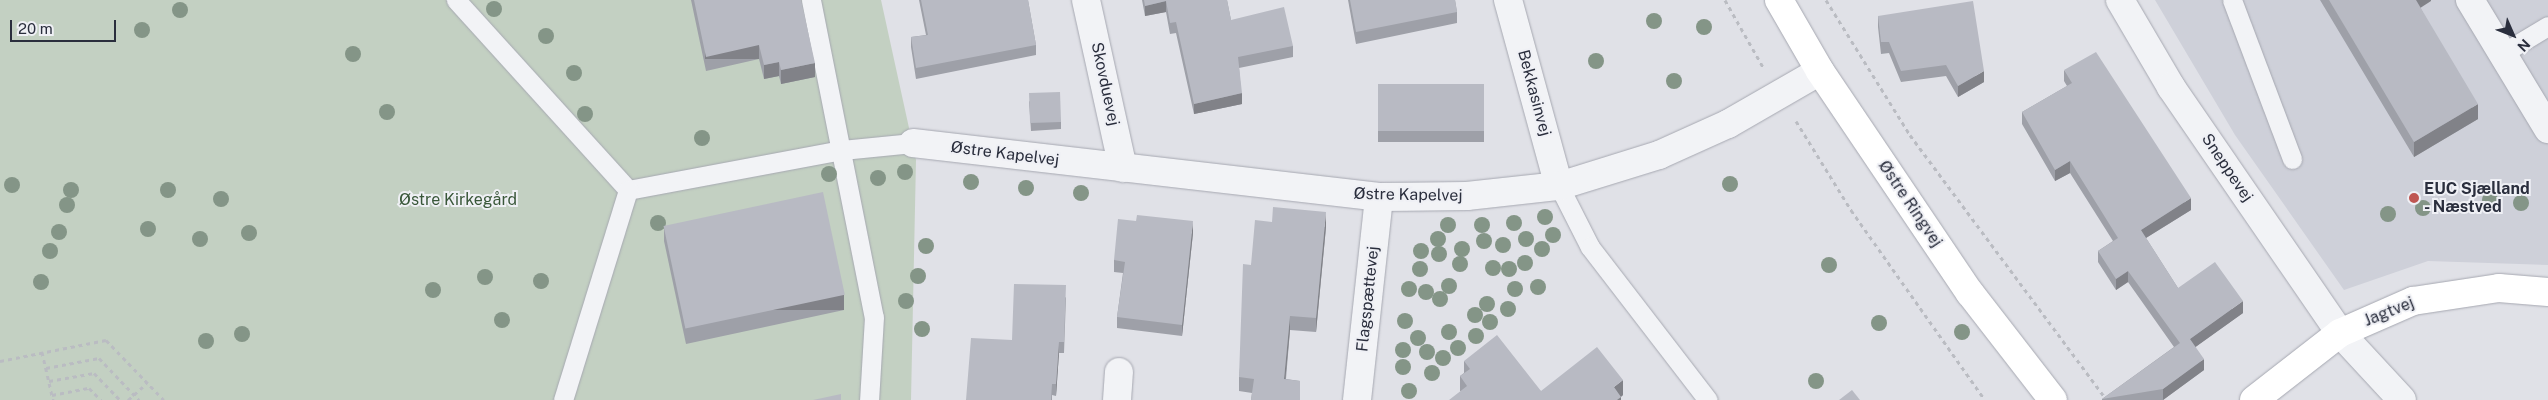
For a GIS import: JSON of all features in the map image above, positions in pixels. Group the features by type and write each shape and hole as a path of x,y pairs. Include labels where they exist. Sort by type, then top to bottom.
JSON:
{"street":[{"name":"Skovduevej","path":"1086,0 1123,168"},
{"name":"Bekkasinvej","path":"1508,0 1559,186"},
{"name":"Østre Ringvej","path":"1779,0 1820,71 1970,294 2053,400"},
{"name":"Sneppevej","path":"2120,0 2171,87 2340,333 2402,400"},
{"path":"2470,0 2548,129"},
{"name":"Østre Kapelvej","path":"913,143 1379,197 1467,196 1559,186 1659,155 1728,124 1820,71"},
{"name":"Flagspættevej","path":"1357,400 1379,197"},
{"name":"Jagtvej","path":"2254,400 2340,333 2413,301 2499,288 2548,292"},
{"path":"1117,400 1119,372"}],"lane":[{"path":"456,0 628,190"},
{"path":"811,0 874,317 869,400"},
{"path":"2232,0 2292,159"},
{"path":"2502,53 2548,26"},
{"path":"628,190 842,150 913,143"},
{"path":"1559,186 1590,247 1708,400"},
{"path":"563,400 628,190"}],"path":[{"path":"1725,0 1779,94 1851,210 1985,400"},
{"path":"1826,0 1910,135 2107,400"},
{"path":"0,361 106,340 164,400"},
{"path":"42,352 52,398 90,388 101,400"},
{"path":"46,368 99,358 140,400"},
{"path":"48,381 94,373 120,400"},
{"path":"128,400 147,382"}],"shaded area":[{"name":"EUC Sjælland - Næstved","path":"2155,0 2548,0 2548,265 2428,261 2344,290 2235,135"}],"green space":[{"name":"Østre Kirkegård","path":"0,0 881,0 916,160 911,400 0,400"}],"building":[{"path":"694,0 801,0 815,63 781,70 779,62 764,65 759,45 706,57"},
{"path":"921,0 1028,0 1036,45 916,68 911,37 928,35"},
{"path":"1144,0 1227,0 1231,20 1284,7 1293,46 1238,57 1242,93 1194,104 1176,22 1170,23 1166,1 1145,6"},
{"path":"1350,0 1455,0 1457,12 1356,32"},
{"path":"2329,0 2416,0 2478,104 2414,142"},
{"path":"1973,1 1984,71 1958,86 1946,65 1901,71 1889,42 1881,42 1878,16"},
{"path":"2096,52 2191,198 2141,230 2178,288 2215,262 2243,301 2190,339 2204,359 2163,389 2102,399 2180,343 2128,271 2116,279 2098,251 2118,238 2070,161 2055,170 2022,112 2072,83 2064,70"},
{"path":"1378,84 1484,84 1484,131 1378,131"},
{"path":"1060,92 1061,122 1030,123 1029,93"},
{"path":"823,192 845,295 685,329 664,226"},
{"path":"1273,207 1326,212 1316,318 1290,316 1284,379 1300,381 1300,400 1251,400 1254,379 1239,377 1243,264 1251,265 1255,220 1272,222"},
{"path":"1137,215 1193,221 1182,325 1117,317 1125,262 1114,260 1118,219 1136,221"},
{"path":"1014,284 1066,285 1064,342 1059,342 1056,384 1052,384 1051,400 966,400 971,338 1012,340"},
{"path":"1497,335 1541,391 1597,347 1623,380 1614,387 1621,397 1617,400 1449,400 1467,386 1460,376 1470,369 1464,361"},
{"path":"1852,390 1860,400 1839,400"},
{"path":"841,394 841,400 813,400"}],"place":[{"name":"EUC Sjælland - Næstved","path":"2414,198"}]}
